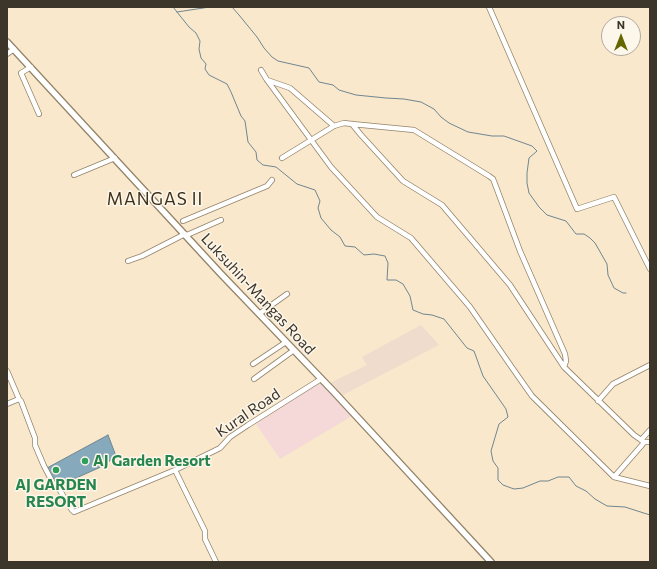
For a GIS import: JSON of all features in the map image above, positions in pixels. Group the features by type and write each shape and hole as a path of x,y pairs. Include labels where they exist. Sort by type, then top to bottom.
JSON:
{"main road":[{"name":"Luksuhin-Mangas Road","path":"7,42 88,130 180,222 186,235 491,562"}],"street":[{"path":"489,7 577,210 614,197 650,269"},
{"path":"7,54 14,49"},
{"path":"31,67 21,73 39,114"},
{"path":"261,70 331,167 377,217 404,232 414,241 477,316 532,396 614,477 650,486"},
{"path":"267,80 290,88 334,126"},
{"path":"282,158 334,126 344,123 414,130 493,179 520,251 565,354 566,361 564,367"},
{"path":"352,124 399,178 442,205 510,285 564,367 634,435 642,441 650,442"},
{"path":"74,175 115,158"},
{"path":"180,222 267,186 272,180"},
{"path":"128,261 221,220"},
{"path":"259,314 287,294"},
{"path":"253,364 286,342"},
{"path":"254,379 294,350"},
{"path":"598,401 613,384 650,365"},
{"path":"7,371 18,399 7,404"},
{"name":"Kural Road","path":"18,399 22,404 35,438 35,445 44,466 54,485 59,489 74,512 175,470 220,448 236,433 321,379"},
{"path":"614,477 642,445 642,441 650,430"},
{"path":"175,470 205,531 205,539 216,562"}],"shaded area":[{"path":"421,325 439,345 341,396 330,383 367,365 362,357"},
{"path":"321,381 352,416 280,459 256,424"}],"water":[{"name":"AJ Garden Resort","path":"108,435 116,456 103,466 56,487 47,468"}],"waterway":[{"path":"173,7 189,27 196,33 200,41 199,49 201,58 206,64 205,69 209,75 227,84 241,116 245,121 248,142 256,152 257,160 263,165 276,167 297,184 315,190 320,201 318,208 321,218 331,230 340,237 345,246 355,247 364,255 374,254 385,256 388,263 387,280 396,280 403,284 410,296 413,310 444,319 467,348 474,351 483,376 506,409 508,417 499,424 491,451 493,461 498,468 498,480 503,485 514,489 523,488 540,481 548,481 558,477 569,477 576,486 586,491 595,499 607,506 625,507 650,515"},
{"path":"177,12 210,7"},
{"path":"227,7 232,7 272,57 278,61 309,68 319,82 333,85 339,90 356,95 421,102 434,109 449,123 468,132 492,136 504,136 532,146 537,151 529,158 527,173 529,193 547,215 566,221 576,234 584,234 595,243 607,264 608,275 614,288 626,293"}],"place":[{"name":"AJ Garden Resort","path":"85,461"},
{"name":"AJ GARDEN RESORT","path":"56,470"}],"district":[{"name":"MANGAS II","path":"155,199"}]}
